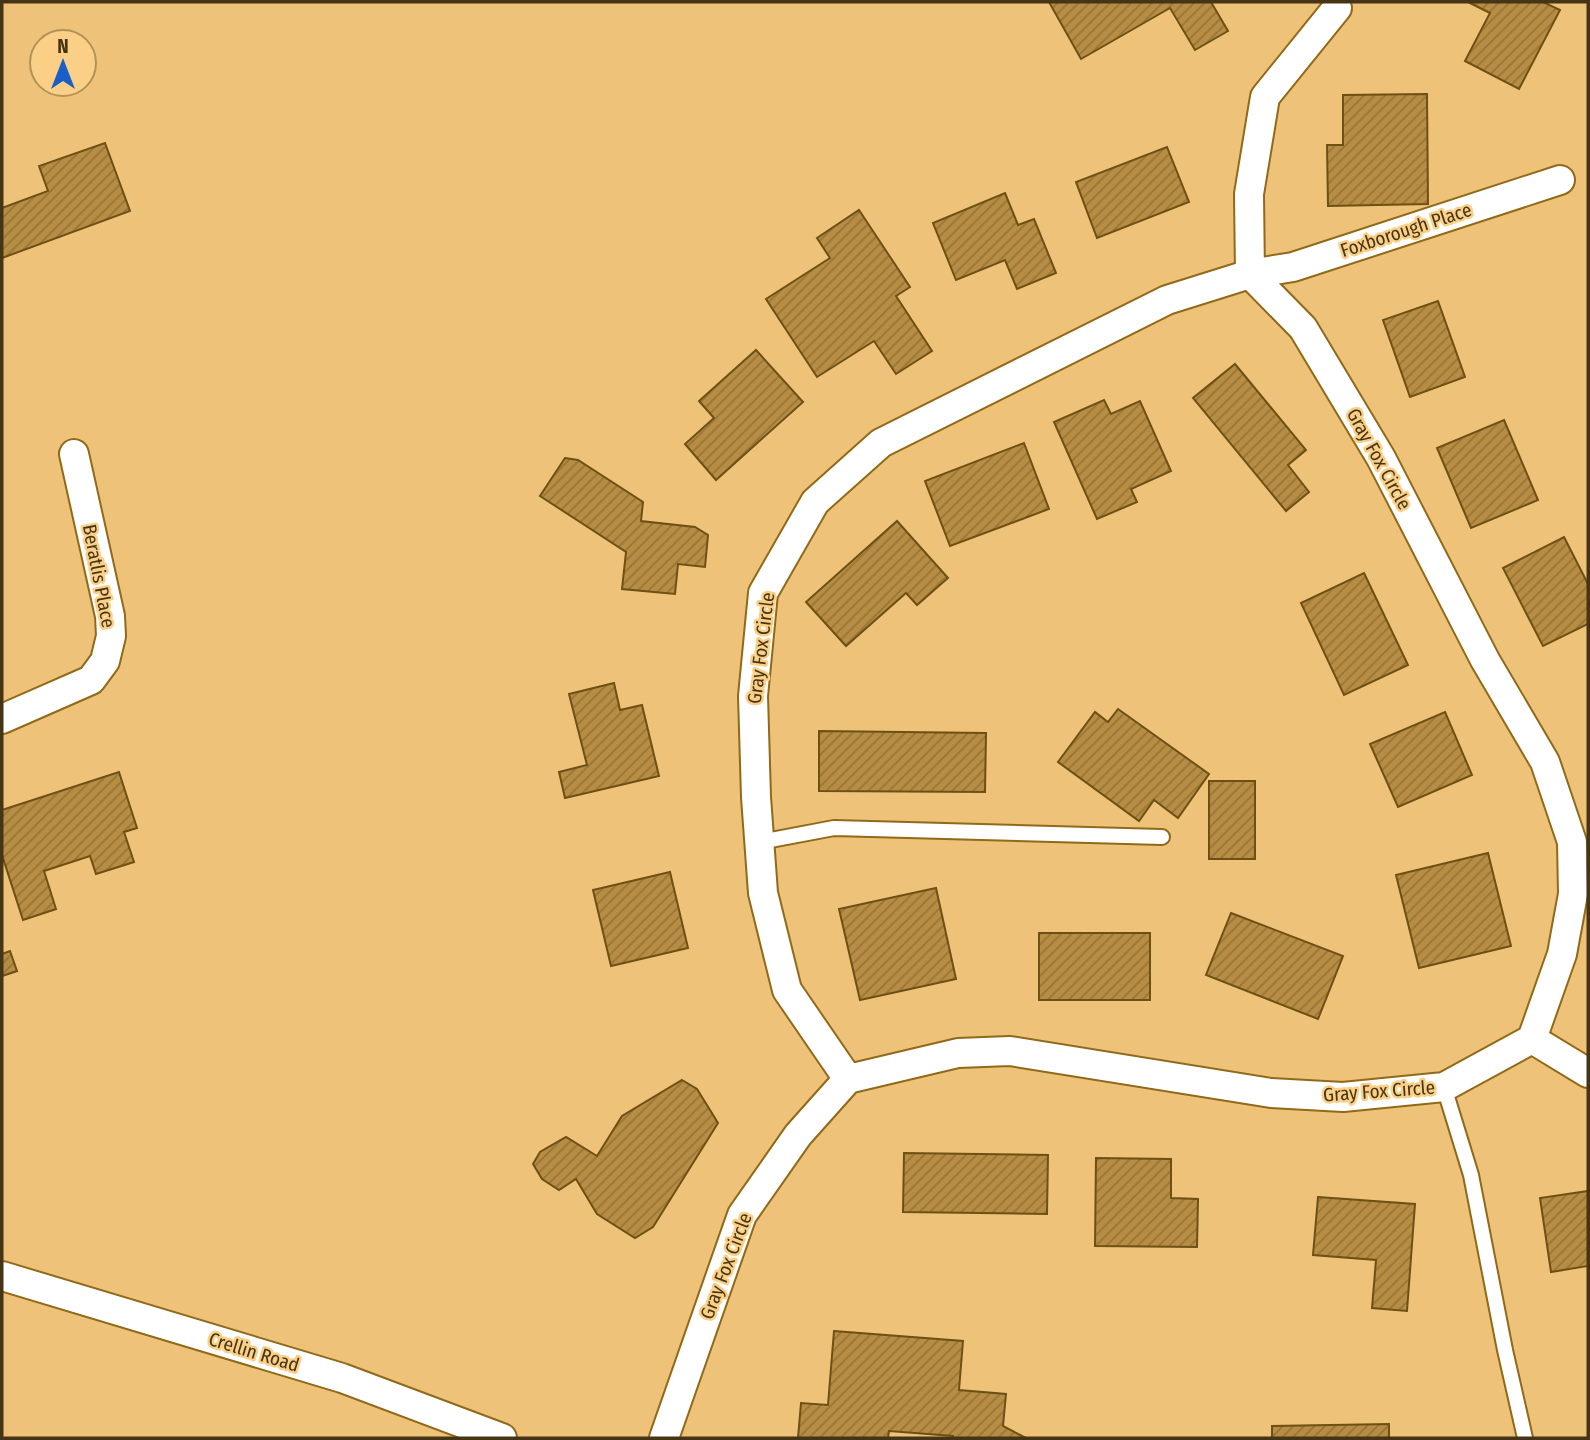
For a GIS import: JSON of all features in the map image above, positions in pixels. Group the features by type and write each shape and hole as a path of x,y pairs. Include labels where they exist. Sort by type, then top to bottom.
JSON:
{"street":[{"path":"1250,274 1249,194 1265,97 1337,8"},
{"name":"Foxborough Place","path":"1250,274 1293,267 1560,180"},
{"name":"Gray Fox Circle","path":"664,1438 742,1215 797,1135 848,1079 958,1053 1010,1051 1271,1093 1343,1097 1444,1087 1532,1039 1562,954 1573,894 1572,842 1545,762 1485,660 1381,458 1353,410 1303,328 1250,274 1167,300 881,443 815,502 763,593 753,696 756,797 763,893 788,990 848,1079"},
{"name":"Beratlis Place","path":"2,719 91,680 105,661 111,636 110,617 74,454"},
{"path":"1532,1039 1588,1073"},
{"name":"Crellin Road","path":"2,1276 342,1378 502,1438"}],"lane":[{"path":"760,842 834,828 1162,837"},
{"path":"1444,1087 1471,1175 1525,1438"}],"building":[{"path":"1049,2 1211,2 1228,31 1195,50 1170,8 1081,59"},
{"path":"1468,2 1543,2 1560,10 1519,89 1465,61 1490,13"},
{"path":"1427,94 1428,204 1328,206 1327,145 1343,145 1343,95"},
{"path":"105,143 130,211 2,258 2,208 48,191 39,166"},
{"path":"1167,147 1189,202 1097,238 1076,182"},
{"path":"1005,193 1018,225 1034,219 1056,273 1017,289 1005,260 956,280 933,223"},
{"path":"859,210 910,287 896,296 932,351 896,374 874,341 817,377 766,299 830,258 817,238"},
{"path":"1438,301 1465,377 1410,397 1383,320"},
{"path":"756,350 803,402 716,480 685,444 714,418 699,401"},
{"path":"1235,364 1306,450 1288,465 1309,492 1286,511 1193,398"},
{"path":"1104,400 1111,414 1140,401 1171,471 1131,489 1137,502 1097,519 1054,422"},
{"path":"1504,420 1538,500 1471,528 1437,448"},
{"path":"1024,443 1049,509 950,546 925,481"},
{"path":"565,458 578,460 643,502 641,521 695,527 708,535 705,567 678,564 675,594 622,589 626,552 540,496"},
{"path":"897,521 948,578 917,605 906,593 846,646 806,602"},
{"path":"1564,537 1588,584 1588,624 1543,646 1503,568"},
{"path":"1364,573 1408,665 1344,695 1301,603"},
{"path":"614,683 620,710 642,705 659,776 565,798 559,772 587,765 569,694"},
{"path":"1118,709 1209,774 1178,818 1154,800 1139,821 1058,762 1095,712 1108,722"},
{"path":"1445,712 1472,775 1398,807 1370,744"},
{"path":"819,731 986,733 985,792 819,791"},
{"path":"119,772 137,828 124,832 134,862 96,874 90,856 44,871 56,909 23,920 2,855 2,810"},
{"path":"1209,781 1255,781 1255,859 1209,859"},
{"path":"1488,853 1511,946 1419,968 1396,875"},
{"path":"670,872 688,948 611,966 593,890"},
{"path":"936,888 956,979 860,1000 839,909"},
{"path":"1231,913 1343,956 1318,1019 1206,975"},
{"path":"1039,933 1150,933 1150,1000 1039,1000"},
{"path":"10,951 17,971 2,976 2,954"},
{"path":"682,1080 697,1089 718,1123 653,1227 635,1238 597,1214 576,1179 559,1190 542,1179 533,1164 540,1152 566,1137 597,1156 622,1116"},
{"path":"904,1153 1048,1155 1047,1214 903,1212"},
{"path":"1096,1158 1171,1159 1171,1198 1198,1199 1197,1247 1095,1246"},
{"path":"1588,1191 1588,1266 1551,1272 1540,1198"},
{"path":"1318,1197 1415,1204 1407,1311 1372,1308 1376,1260 1313,1255"},
{"path":"834,1331 963,1341 959,1390 1006,1394 1003,1426 1026,1438 953,1438 889,1431 888,1438 798,1438 801,1403 828,1405"},
{"path":"1389,1424 1389,1438 1272,1438 1272,1426"}]}
